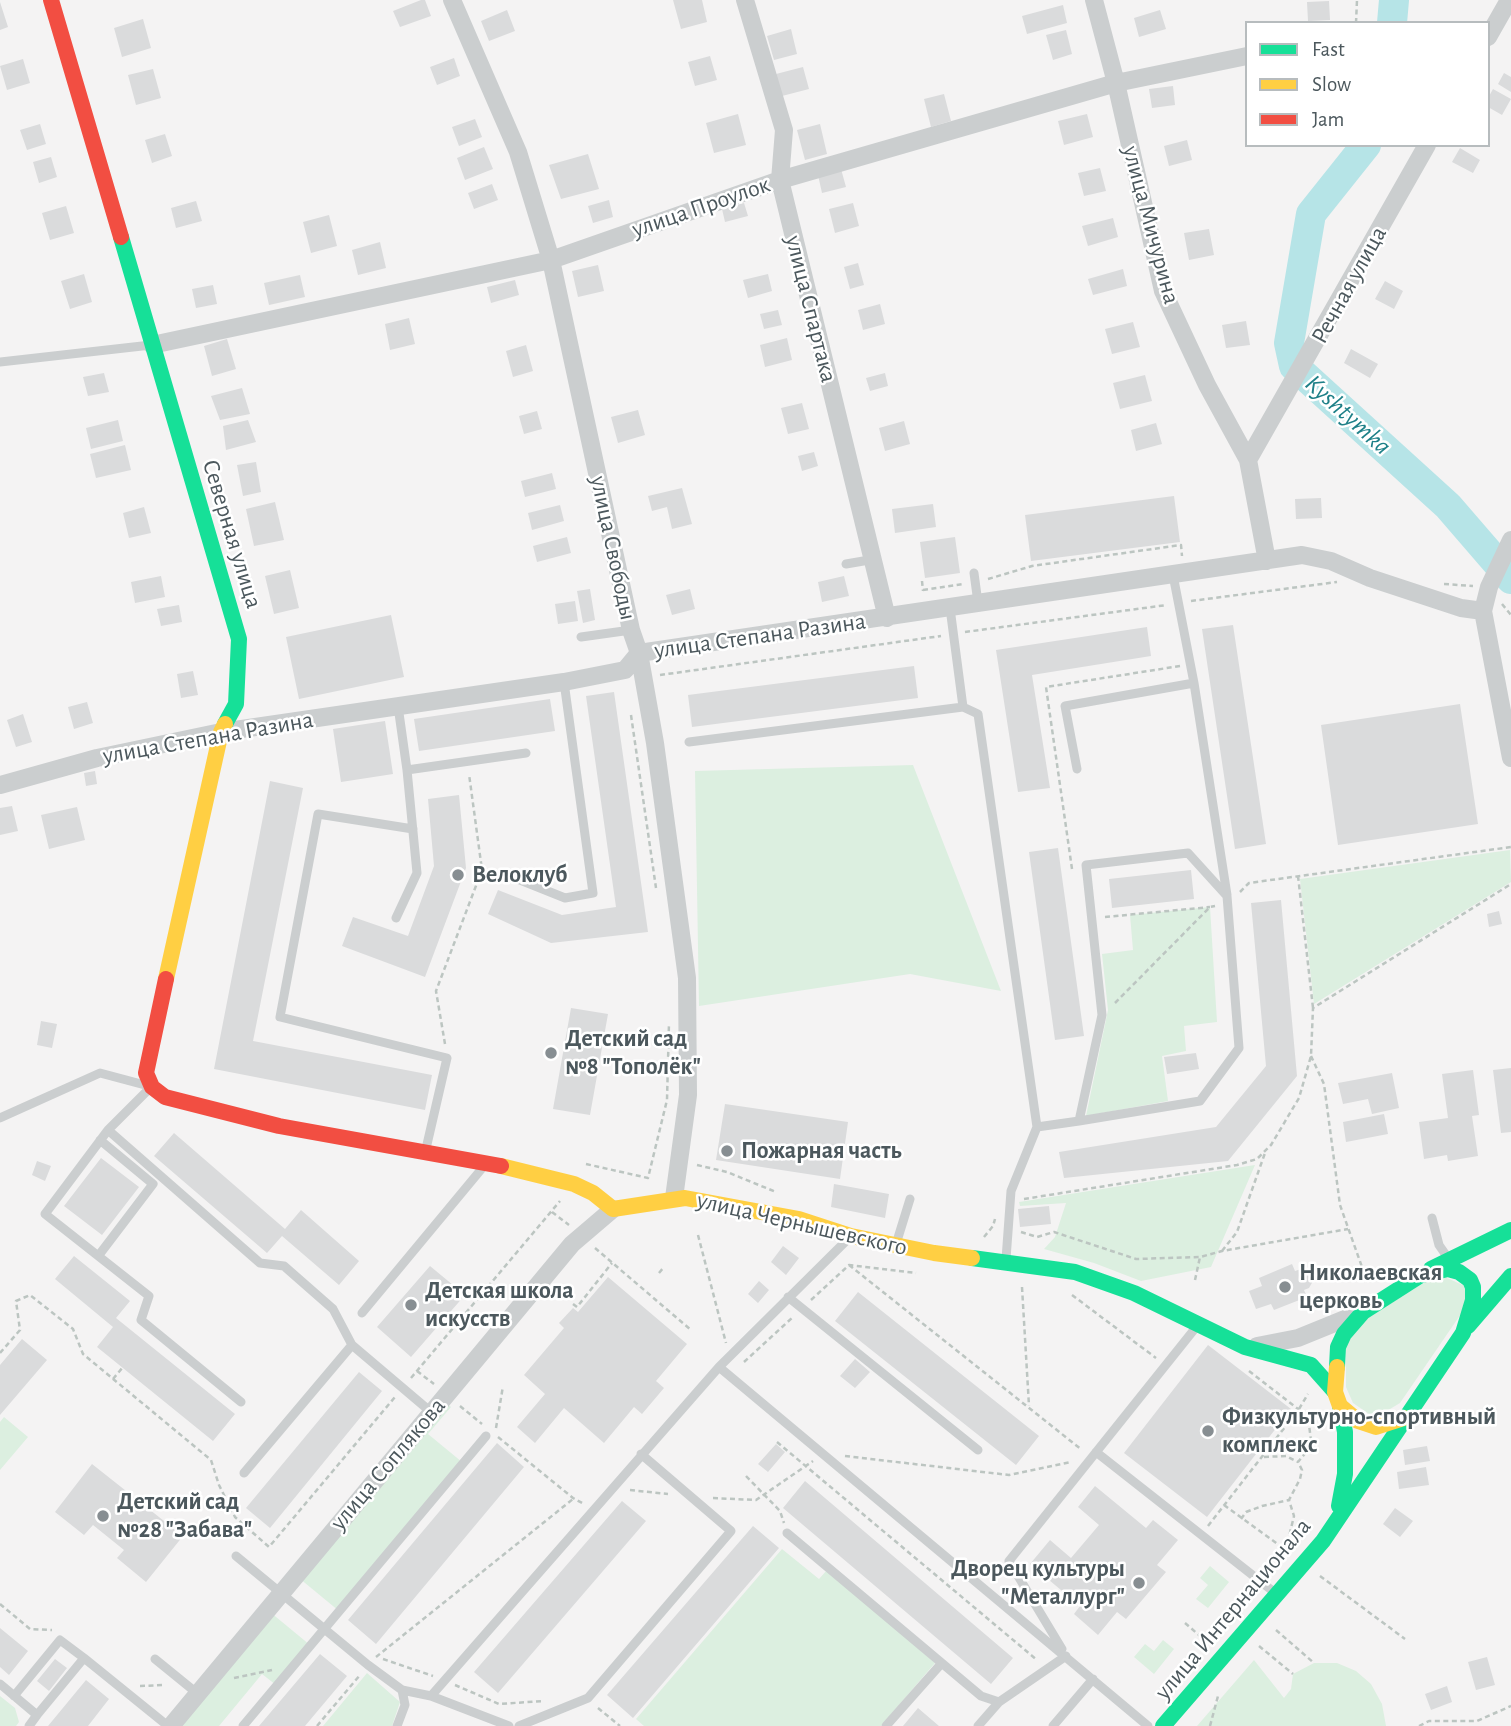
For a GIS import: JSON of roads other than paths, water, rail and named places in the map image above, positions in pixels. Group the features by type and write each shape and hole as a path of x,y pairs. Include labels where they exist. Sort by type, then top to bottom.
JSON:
{"street":[{"name":"Северная улица","path":"51,0 239,639 236,704 220,732 146,1073 152,1087"},
{"name":"улица Свободы","path":"452,0 518,152 551,260 631,630 639,653 655,743 687,978 688,1095 674,1198"},
{"name":"улица Спартака","path":"745,0 784,130 780,180 877,559 887,618"},
{"name":"улица Мичурина","path":"1094,0 1116,83 1163,291 1248,460 1266,561"},
{"path":"1490,33 1509,0"},
{"name":"улица Проулок","path":"152,345 551,260 780,180 1116,83 1245,56"},
{"name":"Речная улица","path":"1248,460 1426,147"},
{"path":"1508,545 1489,587 1483,611 1511,758"},
{"name":"улица Степана Разина","path":"0,785 99,764 220,732 564,682 625,670 639,653 1302,555 1331,561 1370,578 1461,608 1483,611"},
{"path":"152,1087 165,1097 279,1126 486,1163 575,1184 593,1193 613,1209"},
{"name":"улица Чернышевского","path":"613,1209 674,1198 732,1205 800,1219 851,1236 895,1246 1005,1265 1075,1272 1134,1293 1245,1347 1311,1365 1359,1421 1376,1427 1404,1418"},
{"name":"улица Соплякова","path":"169,1726 572,1244 613,1209"},
{"path":"1245,1347 1298,1338 1363,1311 1449,1259 1511,1230"},
{"path":"1421,1275 1447,1269 1459,1272 1470,1280 1473,1300 1463,1333"},
{"path":"1463,1333 1511,1276"},
{"name":"улица Интернационала","path":"1336,1522 1345,1474 1345,1432 1338,1399 1338,1347 1344,1334 1363,1311"},
{"name":"улица Интернационала","path":"1163,1726 1278,1595 1336,1522 1463,1333"}],"lane":[{"path":"0,362 152,345"},
{"path":"846,564 877,559"},
{"path":"1037,1127 1200,1101 1239,1048 1228,901 1194,683 1178,603 1179,574"},
{"path":"975,578 978,604"},
{"path":"950,608 962,707"},
{"path":"581,637 631,630"},
{"path":"505,874 565,898 593,893 564,682"},
{"path":"1077,769 1065,706 1194,683"},
{"path":"397,919 416,873 398,706"},
{"path":"689,742 962,707 978,714 1037,1127 1011,1191 1005,1265"},
{"path":"407,770 526,753"},
{"path":"412,829 318,814 280,1017 447,1058 425,1154"},
{"path":"1079,1121 1102,1015 1086,865 1188,853 1228,901"},
{"path":"0,1118 100,1073 152,1087"},
{"path":"152,1087 108,1130 45,1214 149,1296 141,1320 241,1402"},
{"path":"108,1130 260,1263 284,1266 333,1309 352,1345 431,1412"},
{"path":"99,1255 153,1184 100,1140"},
{"path":"362,1313 486,1163"},
{"path":"895,1246 910,1199"},
{"path":"1432,1218 1439,1245 1449,1259"},
{"path":"431,1696 729,1356 851,1236"},
{"path":"788,1297 978,1450"},
{"path":"1066,1656 1009,1561 1198,1325"},
{"path":"244,1473 352,1345"},
{"path":"719,1367 1148,1726"},
{"path":"243,1726 491,1436"},
{"path":"519,1726 588,1699 731,1531 641,1454"},
{"path":"1094,1455 1202,1534 1278,1595"},
{"path":"787,1533 981,1696 999,1702"},
{"path":"236,1556 402,1690 431,1696 509,1726"},
{"path":"15,1696 60,1640 169,1726"},
{"path":"978,1726 999,1702 1066,1656"},
{"path":"29,1726 84,1658"},
{"path":"155,1659 198,1694"},
{"path":"886,1726 941,1664"},
{"path":"1053,1726 1093,1679"},
{"path":"0,1684 37,1716"},
{"path":"397,1726 405,1705 402,1690"}],"waterway":[{"name":"Kyshtymka","path":"1392,21 1394,0"},
{"name":"Kyshtymka","path":"1364,147 1311,214 1289,343 1294,366 1448,506 1511,579"}],"place":[{"name":"Велоклуб","path":"458,875"},
{"name":"Детский сад №8 \"Тополёк\"","path":"551,1053"},
{"name":"Пожарная часть","path":"727,1151"},
{"name":"Николаевская церковь","path":"1285,1287"},
{"name":"Детская школа искусств","path":"411,1305"},
{"name":"Физкультурно-спортивный комплекс","path":"1208,1431"},
{"name":"Детский сад №28 \"Забава\"","path":"103,1516"},
{"name":"Дворец культуры \"Металлург\"","path":"1139,1583"}]}
